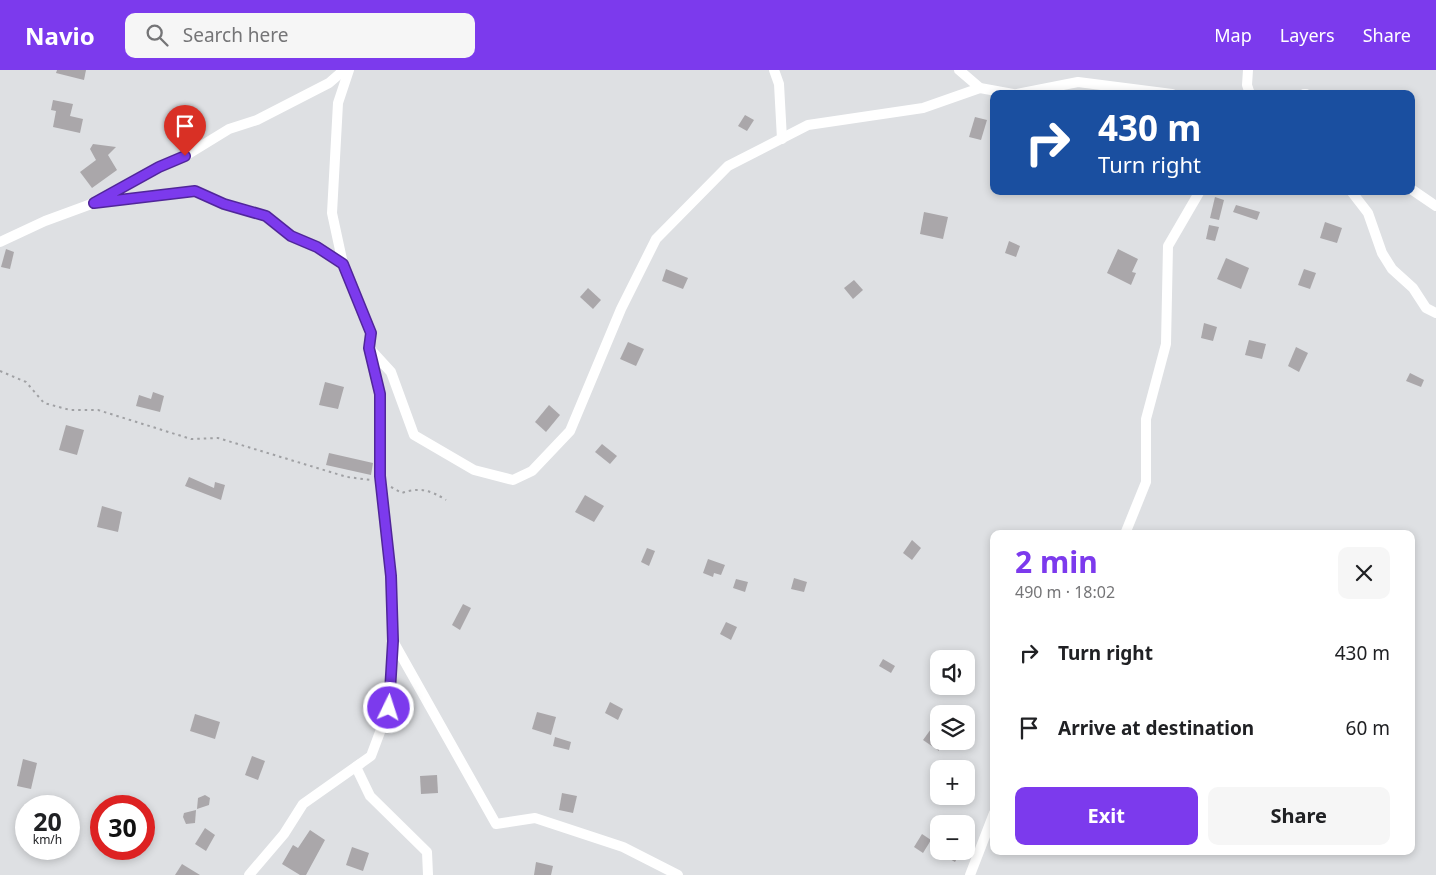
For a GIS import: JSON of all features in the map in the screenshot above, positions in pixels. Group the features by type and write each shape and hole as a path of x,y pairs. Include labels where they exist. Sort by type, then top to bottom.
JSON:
{"street":[{"path":"0,242 45,220 94,203 159,167 185,156 229,128 257,120 329,83 344,70"},
{"path":"348,70 338,104 332,213 343,264 371,333 369,348 380,394 380,481 391,576 393,641 389,708 370,756 356,767 370,796 427,852 428,875"},
{"path":"774,70 779,84 782,138"},
{"path":"960,70 980,88"},
{"path":"1248,70 1246,85 1248,90"},
{"path":"1037,90 1078,82 1141,90"},
{"path":"369,348 391,372 414,435 474,470 513,480 532,471 570,430 620,309 656,240 728,166 808,125 924,108 980,88 991,90"},
{"path":"94,203 195,191 224,204 266,216 291,236 317,247 343,264"},
{"path":"1415,192 1436,206"},
{"path":"1127,530 1146,482 1146,420 1166,344 1168,246 1198,195"},
{"path":"1354,195 1368,213 1382,253 1392,269 1413,288 1426,308 1436,313"},
{"path":"393,641 496,824 535,818 623,847 678,875"},
{"path":"249,875 284,834 303,804 370,756"},
{"path":"970,875 990,822"}],"path":[{"path":"0,370 26,382 44,402 70,410 98,410 191,439 218,438 347,477 380,481 402,493 416,488 432,491 446,500"}],"building":[{"path":"57,70 86,70 84,80 56,73"},
{"path":"53,100 73,104 70,116 83,119 80,133 53,127 56,111 51,110"},
{"path":"745,115 754,120 747,131 738,126"},
{"path":"975,117 987,120 981,140 969,137"},
{"path":"93,144 116,147 108,155 117,170 92,188 80,172 96,160 90,149"},
{"path":"1215,197 1224,200 1219,220 1210,218"},
{"path":"1236,205 1260,212 1257,220 1233,212"},
{"path":"924,212 948,217 943,239 920,234"},
{"path":"1325,222 1342,228 1337,243 1320,238"},
{"path":"1209,225 1219,227 1215,241 1206,239"},
{"path":"1009,241 1020,246 1016,257 1005,253"},
{"path":"6,249 14,252 10,269 1,267"},
{"path":"1118,249 1138,259 1132,272 1136,273 1131,285 1107,273"},
{"path":"1226,258 1249,268 1241,289 1217,279"},
{"path":"666,269 688,278 683,289 662,281"},
{"path":"1304,269 1316,273 1310,289 1298,285"},
{"path":"854,280 863,290 853,299 844,288"},
{"path":"588,288 601,300 593,309 580,297"},
{"path":"1204,323 1217,327 1213,341 1201,338"},
{"path":"1249,340 1266,344 1262,359 1245,355"},
{"path":"628,342 644,349 636,366 620,359"},
{"path":"1296,347 1308,353 1299,372 1288,366"},
{"path":"1410,373 1424,380 1421,387 1406,381"},
{"path":"325,382 344,387 338,409 319,405"},
{"path":"153,392 164,396 160,412 136,406 139,395 151,399"},
{"path":"549,405 560,415 546,432 535,422"},
{"path":"66,425 84,430 77,455 59,450"},
{"path":"602,444 617,456 610,464 595,452"},
{"path":"329,453 373,463 371,475 326,465"},
{"path":"189,477 214,488 215,482 225,485 221,500 185,486"},
{"path":"585,495 604,506 594,522 575,512"},
{"path":"102,506 122,512 118,532 97,527"},
{"path":"912,540 921,548 912,560 903,553"},
{"path":"647,548 655,551 649,566 641,562"},
{"path":"708,559 725,565 721,575 714,573 713,577 703,573"},
{"path":"794,578 807,582 804,592 791,589"},
{"path":"736,579 748,582 745,592 733,588"},
{"path":"463,604 471,608 460,630 452,625"},
{"path":"726,622 737,627 731,640 720,634"},
{"path":"883,659 895,666 891,673 879,666"},
{"path":"610,702 623,709 618,720 605,713"},
{"path":"537,712 556,717 551,735 532,729"},
{"path":"195,714 220,722 215,739 190,731"},
{"path":"930,730 930,745 923,740"},
{"path":"555,737 571,742 569,750 553,746"},
{"path":"252,756 265,761 258,780 245,775"},
{"path":"23,759 37,763 31,789 17,786"},
{"path":"437,775 438,793 421,794 420,776"},
{"path":"562,793 577,796 573,813 559,810"},
{"path":"205,795 210,798 209,805 197,809 198,798"},
{"path":"196,810 195,823 186,824 183,817 184,813"},
{"path":"205,828 215,835 206,851 195,844"},
{"path":"310,830 325,840 306,875 300,875 282,864 293,845 298,848"},
{"path":"922,834 930,839 923,853 914,847"},
{"path":"352,847 369,853 363,871 346,865"},
{"path":"536,862 553,866 551,875 534,875"},
{"path":"182,864 200,875 175,875"}],"route":[{"path":"185,156 159,167 94,203 195,191 224,204 266,216 291,236 317,247 343,264 371,333 369,348 380,394 380,476 391,576 393,641 389,708"}]}
